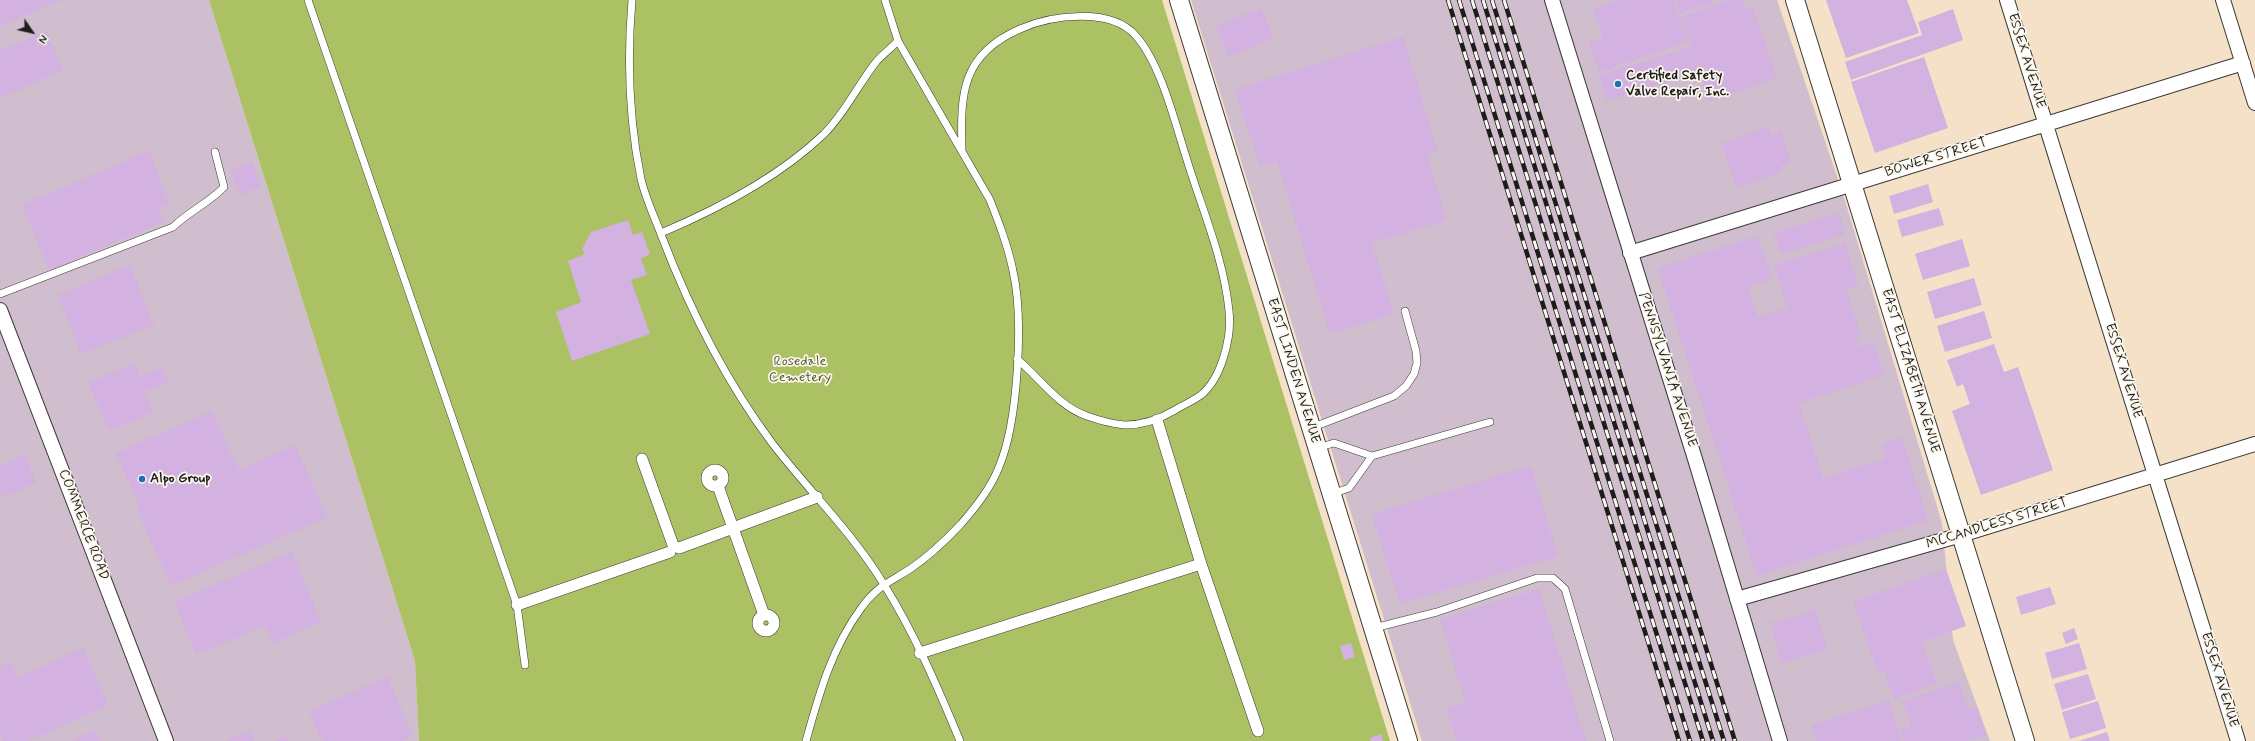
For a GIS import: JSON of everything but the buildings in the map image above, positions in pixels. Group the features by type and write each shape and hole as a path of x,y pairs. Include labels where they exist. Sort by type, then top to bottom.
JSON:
{"street":[{"name":"PENNSYLVANIA AVENUE","path":"1552,0 1780,741"},
{"name":"EAST ELIZABETH AVENUE","path":"1795,0 2025,741"},
{"name":"ESSEX AVENUE","path":"2007,0 2238,741"},
{"path":"2223,0 2255,103"},
{"name":"EAST LINDEN AVENUE","path":"1182,1 1311,428 1408,741"},
{"name":"BOWER STREET","path":"1630,252 2243,63"},
{"name":"COMMERCE ROAD","path":"0,310 166,741"},
{"path":"1157,420 1201,564 1258,731"},
{"name":"MCCANDLESS STREET","path":"1737,599 1961,535 2255,444"},
{"path":"642,459 674,548"},
{"path":"718,486 732,529 764,615"},
{"path":"517,605 674,548 732,529 817,497"},
{"path":"920,653 1201,564"}],"lane":[{"path":"308,0 517,605 525,665"},
{"path":"632,0 629,58 631,107 641,179 650,211 661,233 682,290 708,343 772,442 848,534 884,584 920,653 960,741"},
{"path":"806,741 821,686 837,646 862,606 884,584 910,569 938,546 960,524 984,495 999,467 1007,442 1017,383 1018,302 1014,271 1001,228 990,200 898,41 885,0"},
{"path":"962,150 961,119 965,82 980,56 998,39 1042,20 1094,16 1122,25 1135,35 1158,73 1216,245 1229,311 1229,331 1222,366 1202,394 1157,420 1125,425 1087,416 1070,408 1017,359"},
{"path":"661,233 691,221 740,194 789,162 824,133 877,61 898,41"},
{"path":"0,294 172,227 184,216 217,194 224,187 214,152"},
{"path":"1311,428 1394,396 1406,386 1414,374 1417,363 1416,351 1405,311"},
{"path":"1318,448 1334,443 1372,456 1490,422"},
{"path":"1332,494 1349,488 1372,456"},
{"path":"1373,628 1437,612 1537,578 1553,578 1565,589 1610,741"}],"shaded area":[{"path":"0,0 209,0 415,661 419,741 0,741"},
{"path":"1191,0 1777,0 1843,194 1942,523 1953,640 1990,741 1422,741"}],"green space":[{"name":"Rosedale Cemetery","path":"209,0 1162,0 1390,741 419,741 415,661"}],"railway":[{"path":"1448,0 1679,741"},
{"path":"1459,0 1690,741"},
{"path":"1472,0 1703,741"},
{"path":"1483,0 1713,741"},
{"path":"1492,0 1724,741"},
{"path":"1504,0 1735,741"}],"place":[{"name":"Certified Safety Valve Repair, Inc.","path":"1618,84"},
{"name":"Alpo Group","path":"142,479"}]}
